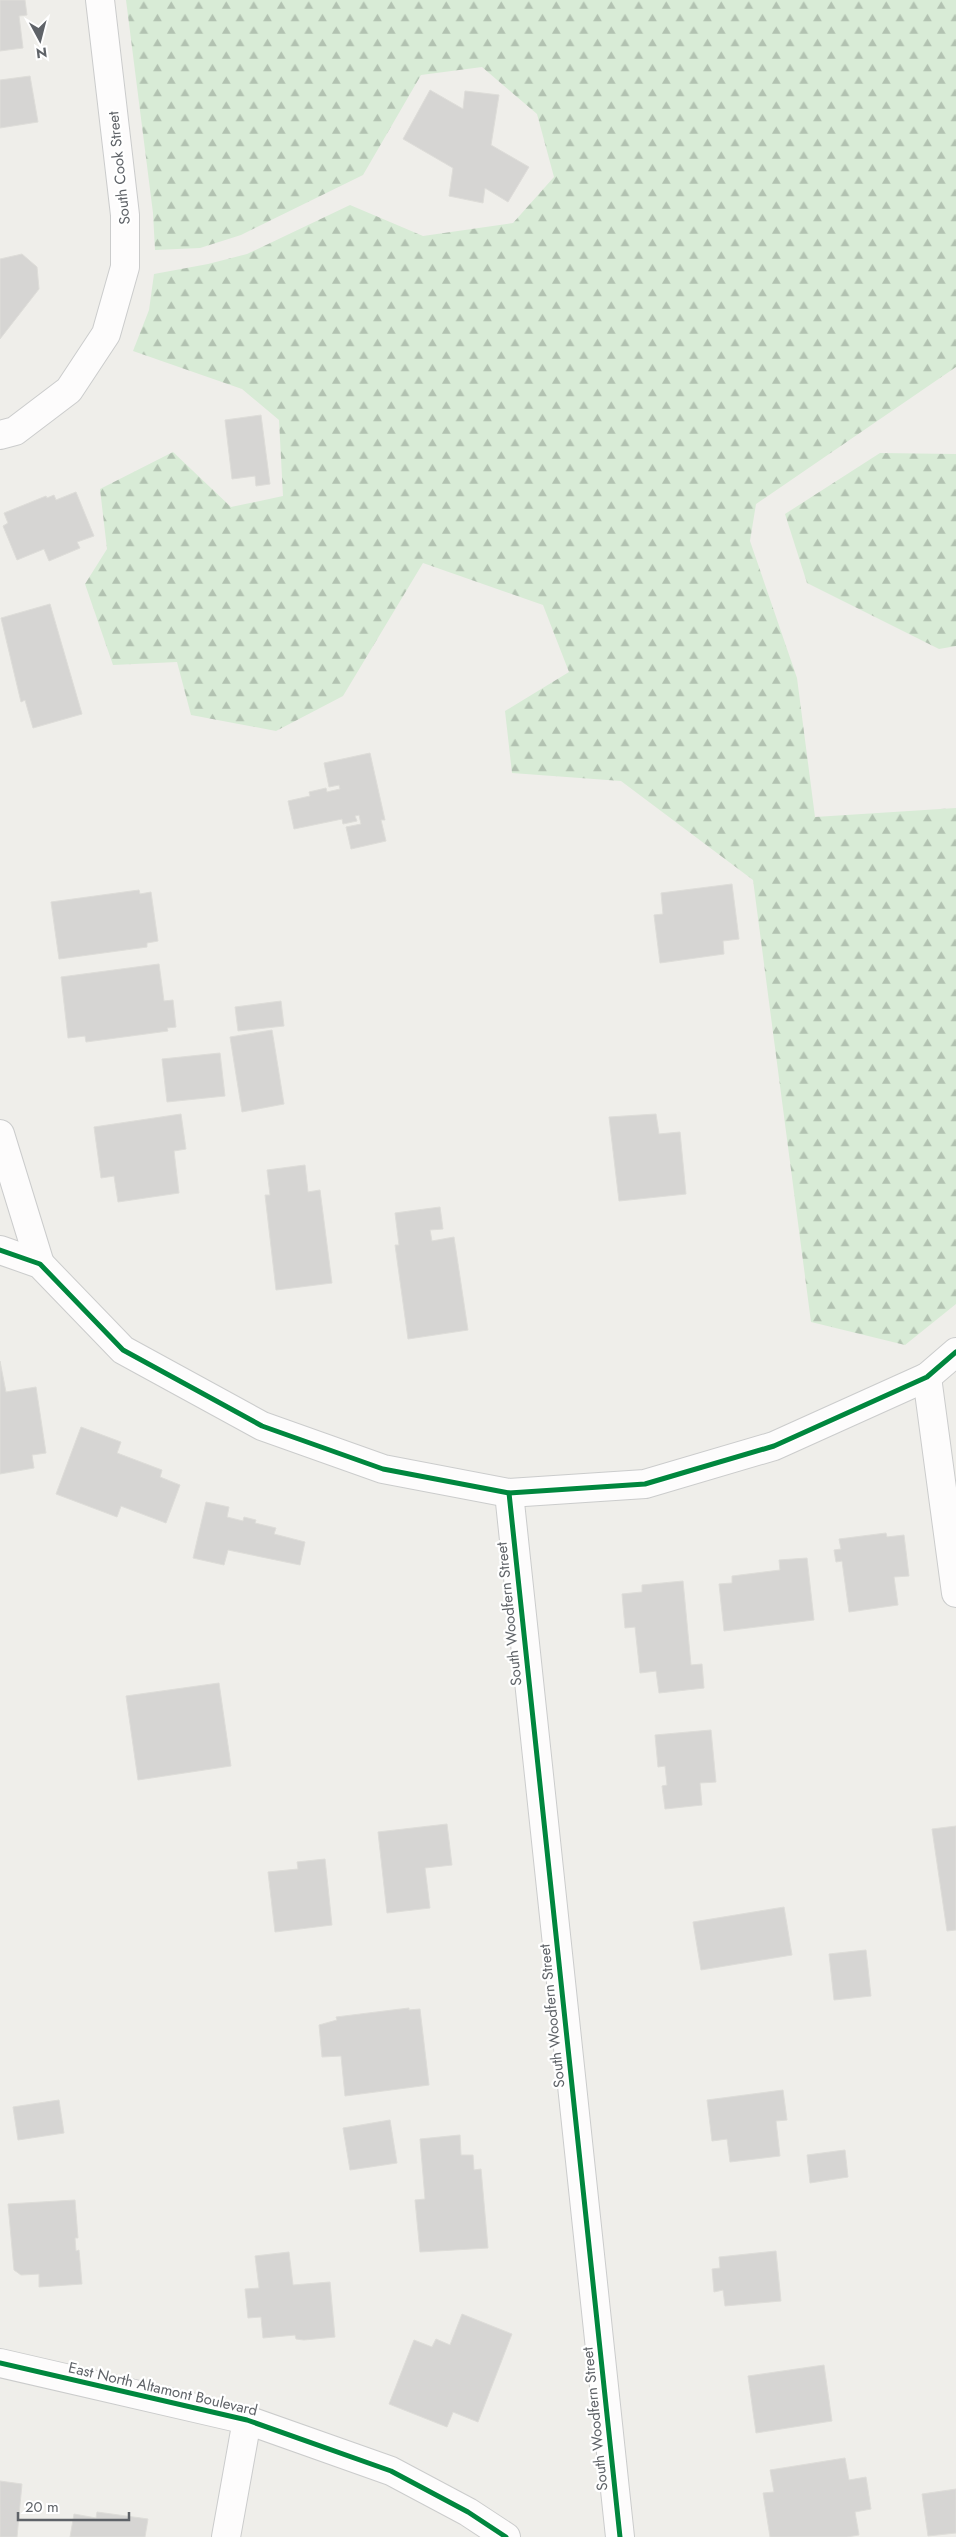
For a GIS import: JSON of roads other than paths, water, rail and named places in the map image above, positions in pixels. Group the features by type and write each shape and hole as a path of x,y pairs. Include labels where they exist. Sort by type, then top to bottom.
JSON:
{"street":[{"name":"South Cook Street","path":"0,435 15,431 69,390 106,334 125,267 125,215 100,0"},
{"path":"0,1134 40,1264"},
{"path":"0,1250 40,1264 123,1350 262,1426 383,1469 509,1493 645,1484 774,1446 927,1377 956,1352"},
{"path":"927,1377 956,1593"},
{"name":"South Woodfern Street","path":"509,1493 620,2537"},
{"name":"East North Altamont Boulevard","path":"0,2364 248,2420 391,2471 468,2512 506,2537"},
{"path":"226,2537 248,2420"}]}
